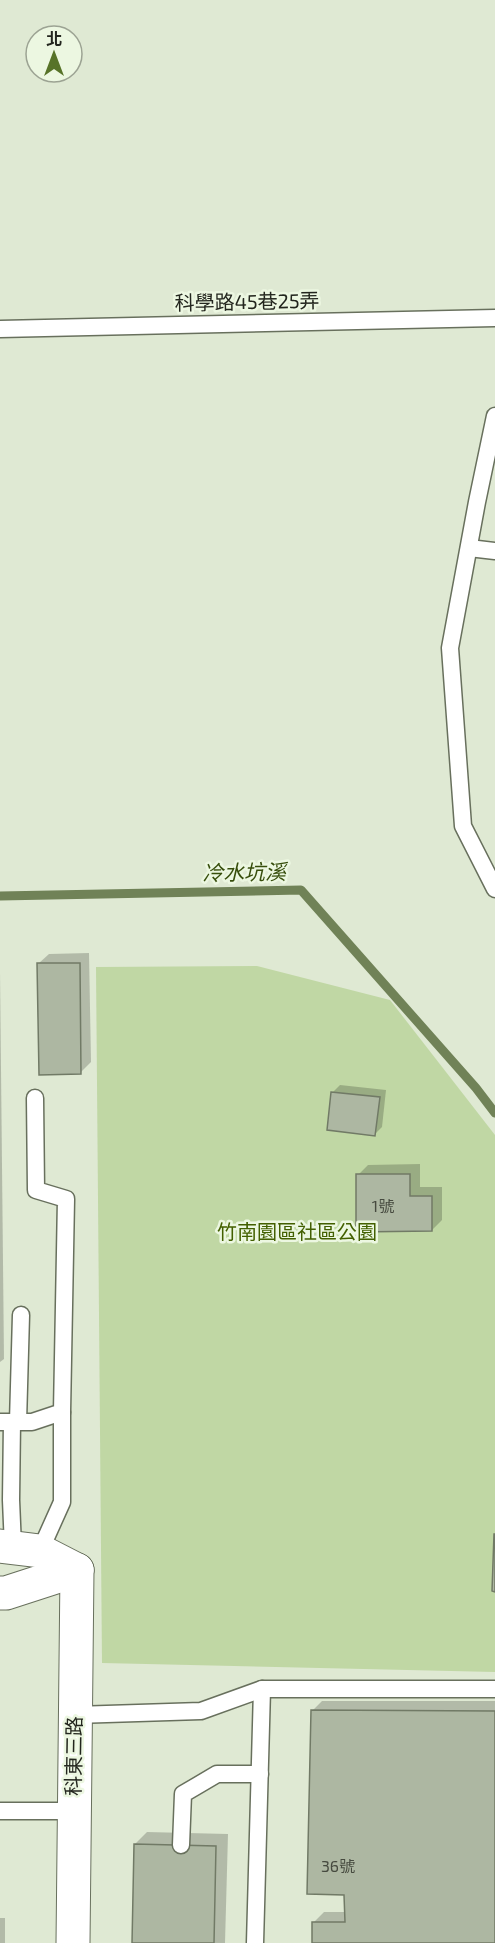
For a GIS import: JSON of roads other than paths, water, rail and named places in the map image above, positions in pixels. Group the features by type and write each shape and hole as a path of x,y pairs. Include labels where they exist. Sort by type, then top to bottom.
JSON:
{"street":[{"path":"18,1548 76,1570"},
{"path":"0,1593 76,1570"},
{"name":"科東三路","path":"73,1943 76,1570"}],"lane":[{"name":"科學路45巷25弄","path":"0,329 495,318"},
{"path":"495,416 450,648 463,826 495,889"},
{"path":"469,548 495,551"},
{"path":"18,1548 62,1502 66,1200 36,1190 35,1098"},
{"path":"18,1548 11,1500 10,1422 21,1316"},
{"path":"10,1422 32,1422 62,1412"},
{"path":"255,1943 262,1689"},
{"path":"75,1715 201,1711 262,1689 495,1689"},
{"path":"181,1845 183,1794 217,1774 260,1774"},
{"path":"0,1811 74,1811"}],"waterway":[{"name":"冷水坑溪","path":"0,896 301,890 476,1088 495,1113"}],"park label":[{"name":"竹南園區社區公園","path":"297,1232"}]}
